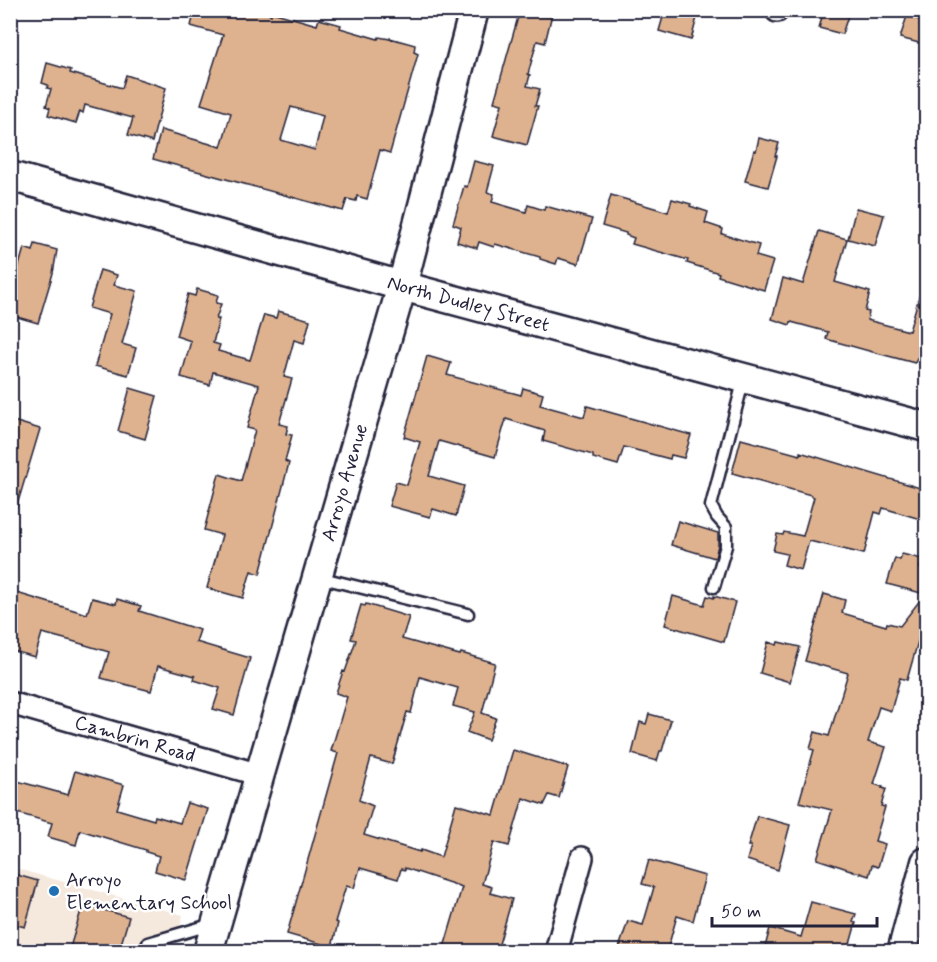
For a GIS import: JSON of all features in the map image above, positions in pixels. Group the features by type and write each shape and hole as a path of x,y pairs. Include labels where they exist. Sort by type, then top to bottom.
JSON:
{"street":[{"name":"Arroyo Avenue","path":"208,951 402,286 473,11"},
{"name":"North Dudley Street","path":"10,176 402,286 927,427"},
{"name":"Cambrin Road","path":"10,703 260,775"},
{"path":"556,951 582,858"},
{"path":"902,951 927,862"}],"lane":[{"path":"714,587 726,546 726,527 711,506 744,378"},
{"path":"318,576 468,614"},
{"path":"146,951 148,943 216,923"}],"shaded area":[{"name":"Arroyo Elementary School","path":"10,867 183,915 173,951 11,951"}],"building":[{"path":"195,10 258,10 317,25 319,19 378,39 379,37 390,38 415,45 414,52 418,54 390,153 380,150 367,199 357,196 356,201 347,199 343,211 153,159 161,130 221,147 231,113 201,104 223,35 191,26","holes":["291,107 323,116 315,150 281,140"]},
{"path":"520,10 553,10 545,43 537,41 528,74 530,75 527,86 540,89 535,106 538,106 527,145 493,136 502,104 494,102"},
{"path":"665,10 699,10 691,40 659,31"},
{"path":"824,10 850,10 842,34 819,28"},
{"path":"907,16 927,22 923,44 900,38"},
{"path":"47,63 71,70 70,73 122,88 126,75 166,88 152,142 128,135 133,118 85,105 76,123 48,115 50,108 46,106 51,89 42,83"},
{"path":"759,138 779,143 768,187 745,181"},
{"path":"474,161 494,166 487,192 494,194 492,202 526,212 528,205 544,210 545,206 592,219 578,264 558,258 556,264 495,244 494,247 479,242 477,248 457,242 461,227 453,224"},
{"path":"611,195 668,212 672,199 708,212 705,223 723,229 722,234 759,245 756,256 773,261 764,290 718,276 719,273 687,263 688,260 632,244 634,238 626,233 602,226"},
{"path":"856,208 884,215 875,246 848,239"},
{"path":"819,231 847,239 835,282 870,292 865,311 869,312 867,320 909,331 922,287 927,287 927,361 917,358 915,363 869,351 826,339 828,332 772,319 783,278 803,284"},
{"path":"35,244 57,250 53,273 38,323 10,315 10,297 24,248 33,251"},
{"path":"100,270 117,275 114,285 137,291 122,344 136,348 128,375 95,366 110,314 89,308"},
{"path":"197,289 218,295 216,303 221,304 216,319 219,319 213,343 220,345 218,351 250,360 264,315 276,318 278,311 310,320 304,343 294,340 284,377 292,379 279,424 288,426 286,434 292,435 285,461 289,463 260,574 251,571 243,598 207,588 222,535 204,530 219,474 241,481 255,430 247,428 259,385 213,372 210,385 181,377 191,341 176,336 188,294 195,296"},
{"path":"427,356 451,363 447,375 521,395 523,388 543,394 540,405 584,417 587,406 691,435 684,458 671,455 670,459 624,447 618,465 593,458 593,455 543,441 545,431 506,419 495,457 439,441 429,476 464,486 456,516 433,509 430,517 389,506 396,482 407,485 420,442 404,437"},
{"path":"130,388 157,396 145,439 118,431"},
{"path":"10,420 40,429 15,512 10,512"},
{"path":"741,439 800,455 800,452 927,490 927,521 883,508 881,514 875,512 864,554 809,541 801,570 784,565 787,554 773,551 777,534 783,535 784,532 803,536 814,497 732,473"},
{"path":"678,521 718,533 715,558 671,545"},
{"path":"902,554 922,559 920,568 927,570 927,610 907,680 900,678 891,711 879,707 868,742 886,747 874,784 886,789 881,806 885,807 875,841 885,844 878,867 872,865 869,876 817,859 832,810 799,802 814,750 810,749 815,732 829,736 848,673 805,661 824,594 845,600 842,613 886,626 887,623 900,626 925,594 887,584 895,558 900,560"},
{"path":"10,591 87,614 92,598 116,604 117,599 141,606 139,611 200,630 196,642 250,658 234,715 213,709 220,688 194,680 195,676 158,666 151,691 101,678 109,652 42,633 35,657 10,650"},
{"path":"673,596 704,605 707,596 735,602 724,642 665,625"},
{"path":"366,604 409,617 402,639 495,663 482,713 496,718 488,740 467,732 475,712 453,706 458,688 420,677 411,713 407,712 392,764 371,758 359,800 373,806 364,835 441,857 456,804 494,815 513,750 568,767 559,798 549,795 544,805 523,798 509,846 494,842 482,884 492,887 490,893 512,899 497,951 443,951 462,887 405,868 405,870 401,869 398,879 360,868 354,888 346,886 335,922 338,923 332,947 287,934 338,753 331,751 347,697 336,693 356,640 351,639 361,605"},
{"path":"768,642 800,647 790,682 760,673"},
{"path":"649,714 671,720 657,761 632,754 640,722 646,724"},
{"path":"75,771 124,785 117,809 154,820 155,816 180,823 187,803 208,809 186,880 155,871 159,856 146,852 146,850 80,830 76,845 48,837 52,823 10,811 10,779 68,795"},
{"path":"757,816 790,825 778,870 747,860 751,846 748,846"},
{"path":"649,860 705,876 693,921 677,916 667,951 618,951 628,921 643,925 654,887 642,884"},
{"path":"10,873 38,881 25,927 10,923"},
{"path":"811,902 856,914 853,922 856,923 848,951 764,951 770,928 801,937"},
{"path":"83,904 129,917 119,951 69,951"}],"place":[{"name":"Arroyo Elementary School","path":"54,891"}]}
